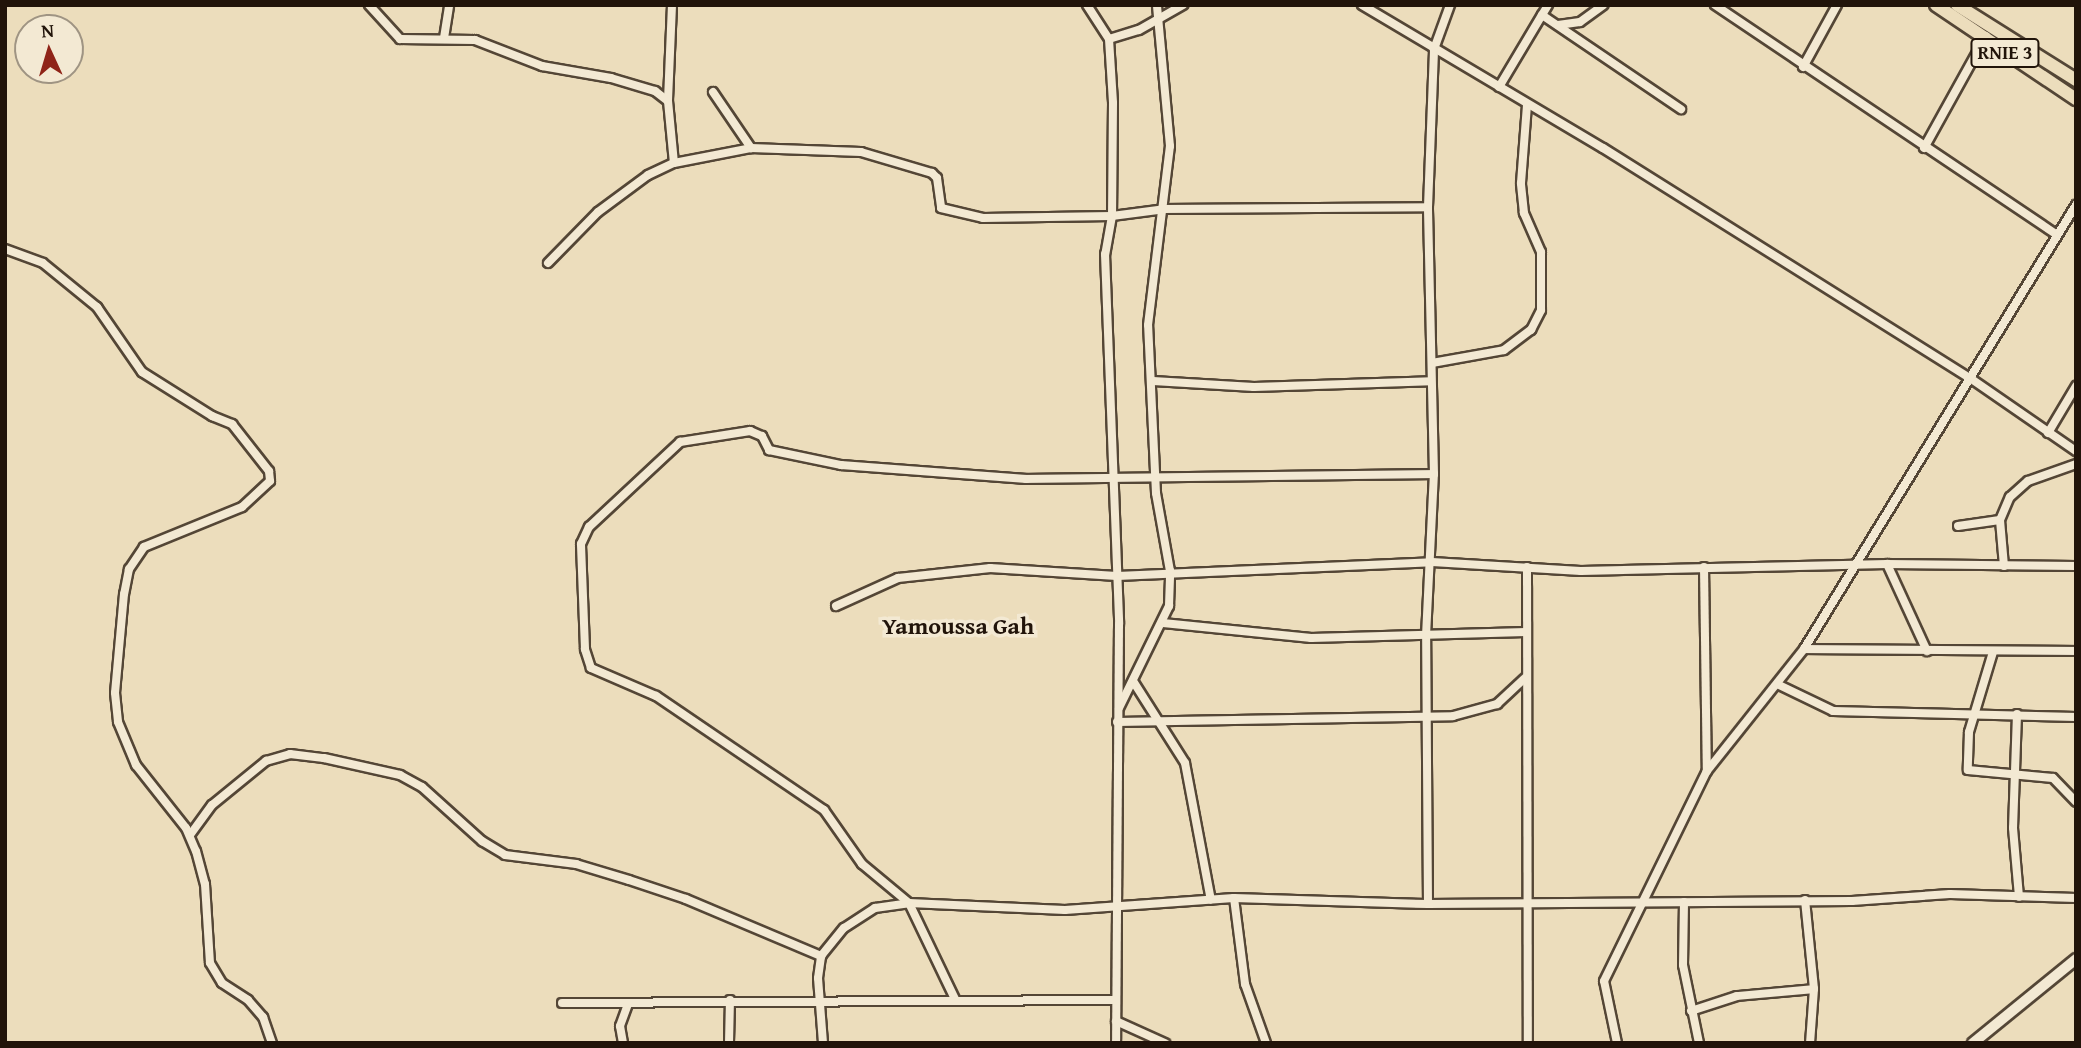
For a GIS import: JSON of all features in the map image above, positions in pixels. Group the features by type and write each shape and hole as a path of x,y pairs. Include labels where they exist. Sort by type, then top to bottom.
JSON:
{"highway":[{"name":"RNIE 3","path":"1936,5 1983,40 2076,99"},
{"name":"RNIE 3","path":"1964,7 2076,80"}],"main road":[{"path":"1973,1043 2076,959"}],"street":[{"path":"369,5 400,39 475,40 542,66 611,78 668,100"},
{"path":"444,38 449,5"},
{"path":"671,5 668,100 674,163"},
{"path":"1087,5 1109,39 1111,216 1105,254 1117,576 1118,710 1114,906 1116,1043"},
{"path":"1118,710 1170,606 1170,571 1156,475 1148,310 1166,209 1170,146 1157,5"},
{"path":"1109,39 1159,21 1183,5"},
{"path":"1362,5 1970,378 2076,451"},
{"path":"1427,904 1430,715 1426,636 1432,562 1434,474 1428,207 1434,49 1450,5"},
{"path":"1499,87 1548,5"},
{"path":"1558,25 1580,22 1603,5"},
{"path":"1715,5 1803,67 2056,234"},
{"path":"1803,67 1837,5"},
{"path":"1542,15 1681,109"},
{"path":"1924,148 1992,27"},
{"path":"713,93 751,148"},
{"path":"1432,363 1504,350 1531,330 1541,310 1541,252 1524,213 1521,183 1527,105"},
{"path":"548,263 621,192 674,163 751,148 861,152 932,173 937,177 941,208 950,213 983,218 1111,216 1166,209 1428,207"},
{"path":"1617,1043 1604,981 1619,946 1647,900 1707,771 1804,649 2076,205"},
{"path":"5,249 43,263 97,307 142,372 212,416 232,424 269,471 270,481 242,507 144,547 129,569 116,664 118,722 136,765 190,835 205,884 210,963 222,983 248,999 262,1017 272,1043"},
{"path":"1153,382 1254,387 1431,381"},
{"path":"2048,433 2076,386"},
{"path":"955,999 909,903 862,864 824,810 656,696 591,668 585,649 581,544 589,527 612,511 680,442 750,431 762,436 769,450 841,465 1027,479 1156,475 1434,474"},
{"path":"2004,566 2000,520 2010,497 2028,481 2076,464"},
{"path":"1958,526 2000,520"},
{"path":"836,606 898,578 990,568 1117,576 1170,571 1432,562 1581,571 1887,564 2076,566"},
{"path":"1887,564 1927,650"},
{"path":"1527,567 1525,678 1529,902 1528,1043"},
{"path":"1704,567 1707,771"},
{"path":"1163,623 1255,635 1426,636 1525,632"},
{"path":"1804,649 2076,651"},
{"path":"1993,652 1974,712 1968,770 2014,777 2053,778 2076,802"},
{"path":"1117,722 1478,712 1497,704 1525,678"},
{"path":"1133,681 1185,763 1211,900"},
{"path":"1777,684 1833,711 1974,712 2076,717"},
{"path":"2017,714 2013,860 2019,897"},
{"path":"190,835 212,805 266,761 290,754 324,758 400,775 422,787 482,841 505,855 576,864 629,880 686,899 821,956"},
{"path":"823,1043 822,1002 818,978 821,956 845,928 875,908 909,903 1066,910 1234,898 1427,904 1805,900 1950,894 2076,898"},
{"path":"1234,898 1245,984 1266,1043"},
{"path":"1805,900 1814,989 1810,1043"},
{"path":"1684,902 1683,965 1699,1043"},
{"path":"1691,1011 1737,996 1814,989"},
{"path":"729,1043 730,1000"},
{"path":"562,1003 1116,1000"},
{"path":"623,1043 620,1026 628,1004"},
{"path":"1116,1021 1165,1043"}],"district":[{"name":"Yamoussa Gah","path":"958,626"}]}
